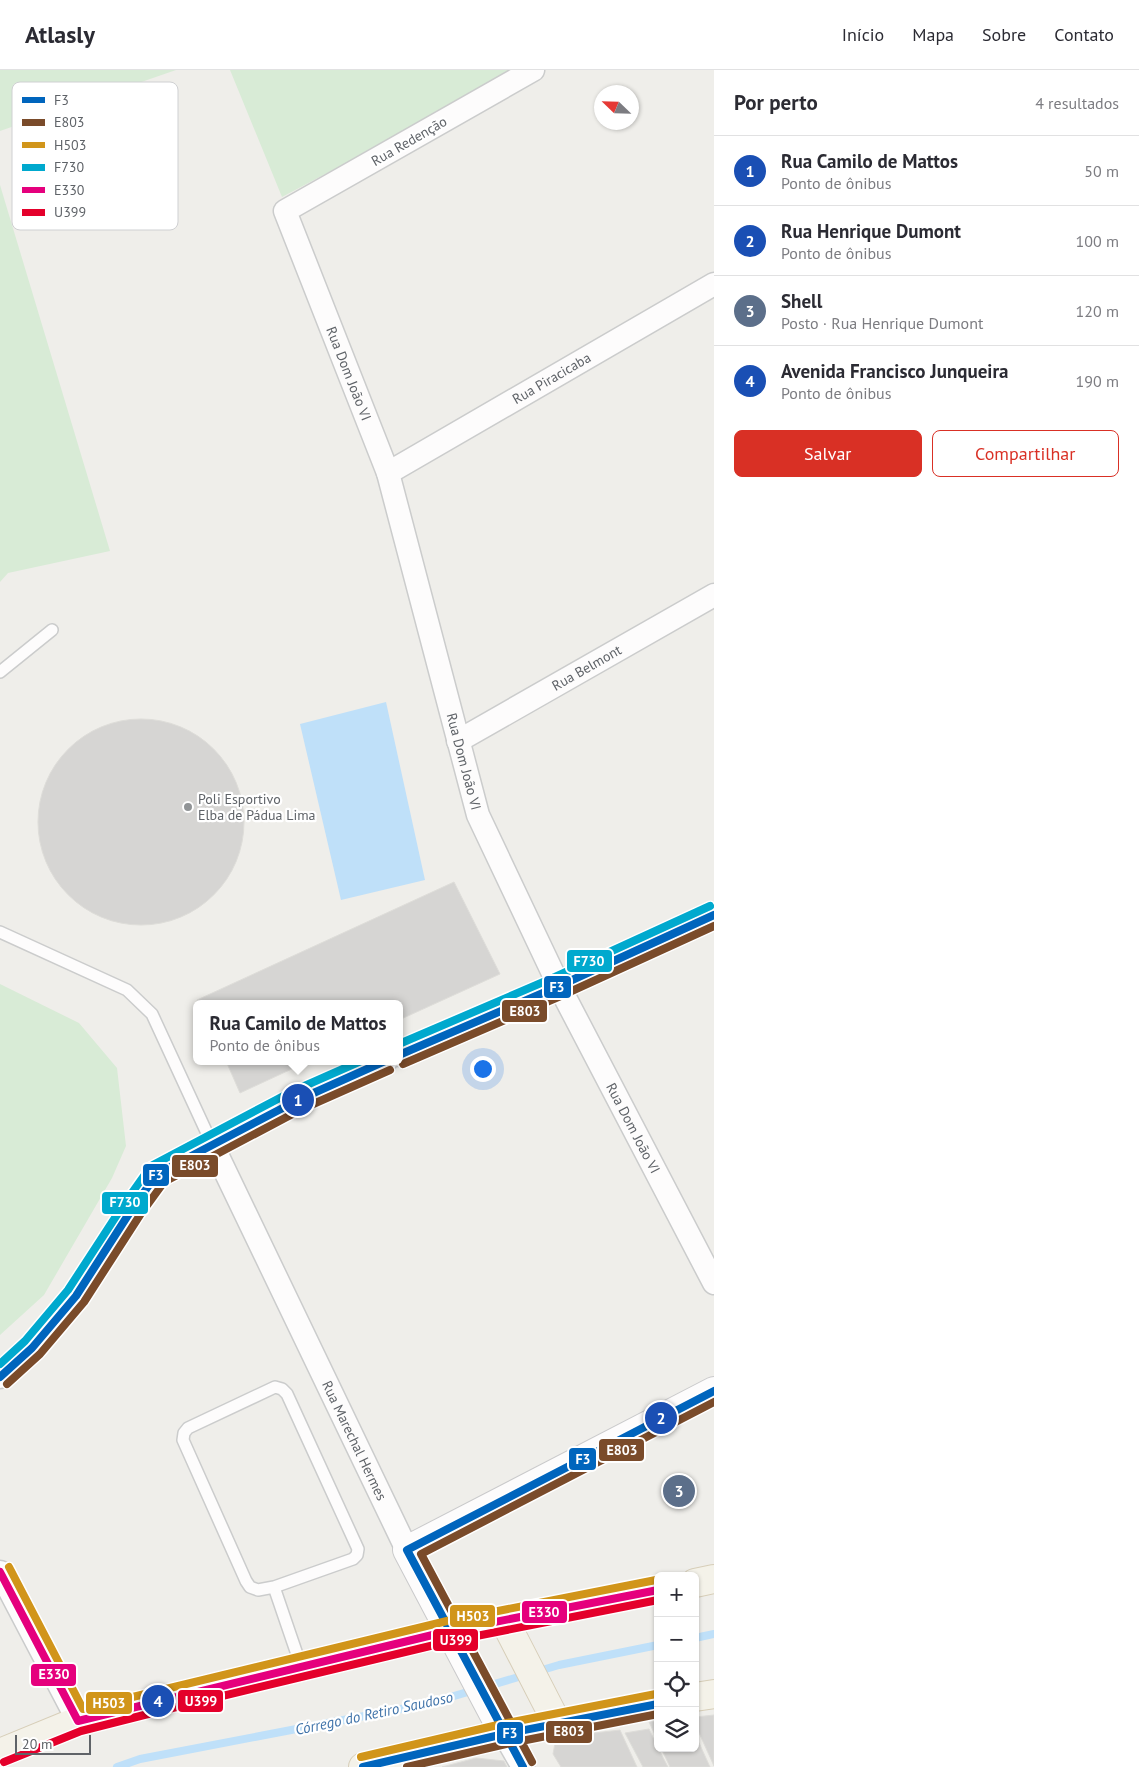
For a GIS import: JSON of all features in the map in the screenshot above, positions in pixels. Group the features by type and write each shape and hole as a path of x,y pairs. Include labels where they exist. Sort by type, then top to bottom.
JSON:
{"main road":[{"path":"699,1582 714,1579"},
{"path":"0,1753 78,1721 449,1631 510,1631 654,1591"},
{"path":"510,1631 557,1723"},
{"path":"699,1696 714,1694"},
{"path":"363,1767 504,1734 654,1705"}],"street":[{"name":"Rua Redenção","path":"285,211 533,70"},
{"name":"Rua Dom João VI","path":"285,211 388,473 478,815 559,986 714,1283"},
{"name":"Rua Piracicaba","path":"388,473 714,284"},
{"name":"Rua Belmont","path":"458,741 714,596"},
{"path":"403,1054 714,915"},
{"path":"0,1377 32,1348 76,1296 157,1174 298,1100 377,1065"},
{"name":"Rua Marechal Hermes","path":"212,1144 406,1550 504,1734"},
{"path":"406,1550 714,1391"},
{"path":"0,1572 78,1721"},
{"path":"504,1734 523,1767"}],"lane":[{"path":"0,672 52,630"},
{"path":"0,932 127,990 139,1000 152,1014 212,1144"},
{"path":"275,1387 282,1389 287,1394 358,1549 353,1559 274,1587 258,1590 250,1587 246,1582 183,1440 184,1433 188,1428 275,1387"},
{"path":"274,1587 301,1666"}],"green space":[{"path":"0,70 176,70 141,82 12,82 12,127 0,131"},
{"path":"230,70 521,70 282,197"},
{"path":"0,185 110,551 8,573 0,582"},
{"path":"0,984 79,1023 117,1068 126,1146 112,1178 44,1295 0,1335"}],"water":[{"path":"386,702 425,880 341,900 300,724"}],"building":[{"path":"131,719 151,719 171,723 190,731 214,749 227,765 236,782 244,812 240,852 236,862 227,879 214,895 190,913 171,921 151,925 131,925 111,921 92,913 76,902 61,887 50,871 42,852 38,832 38,812 42,792 50,773 61,757 76,742 92,731 111,723"},
{"path":"454,882 500,974 403,1018 403,1000 197,1000"},
{"path":"228,1065 300,1065 240,1093"},
{"path":"714,1715 714,1766 699,1733 699,1717"},
{"path":"654,1721 654,1733 649,1722"},
{"path":"649,1729 654,1740 654,1752 660,1752 668,1767 643,1767 625,1733"},
{"path":"620,1730 637,1767 561,1767 553,1754 555,1743 560,1737"},
{"path":"699,1743 710,1767 670,1767 663,1752 699,1752"},
{"path":"476,1758 504,1761 507,1767 442,1767"}],"waterway":[{"name":"Córrego do Retiro Saudoso","path":"699,1637 714,1634"},
{"name":"Córrego do Retiro Saudoso","path":"117,1767 140,1759 427,1704 559,1665 654,1646"}],"transit line":[{"name":"F730","path":"403,1042 555,977 710,906"},
{"name":"F3","path":"403,1053 559,986 714,915"},
{"name":"E803","path":"403,1064 563,995 714,926"},
{"name":"F730","path":"0,1364 25,1341 68,1290 151,1166 293,1091 352,1065"},
{"name":"F3","path":"0,1377 32,1348 76,1296 157,1174 298,1100 376,1065"},
{"name":"E803","path":"7,1384 40,1354 84,1302 140,1215 164,1182 302,1109 390,1070"},
{"name":"F3","path":"523,1767 407,1550 714,1391"},
{"name":"E803","path":"532,1762 421,1554 714,1402"},
{"name":"H503","path":"9,1567 83,1709 447,1621 654,1580"},
{"name":"E330","path":"0,1572 78,1721 449,1631 654,1591"},
{"name":"U399","path":"4,1762 81,1731 160,1711 451,1641 654,1601"},
{"name":"H503","path":"361,1757 502,1724 654,1694"},
{"name":"F3","path":"363,1767 504,1734 654,1705"},
{"name":"E803","path":"407,1767 506,1744 654,1715"}],"place":[{"name":"Poli Esportivo Elba de Pádua Lima","path":"188,807"},
{"name":"Rua Camilo de Mattos","path":"298,1100"},
{"name":"Rua Henrique Dumont","path":"661,1418"},
{"name":"Shell","path":"679,1491"},
{"name":"Avenida Francisco Junqueira","path":"158,1701"}]}
